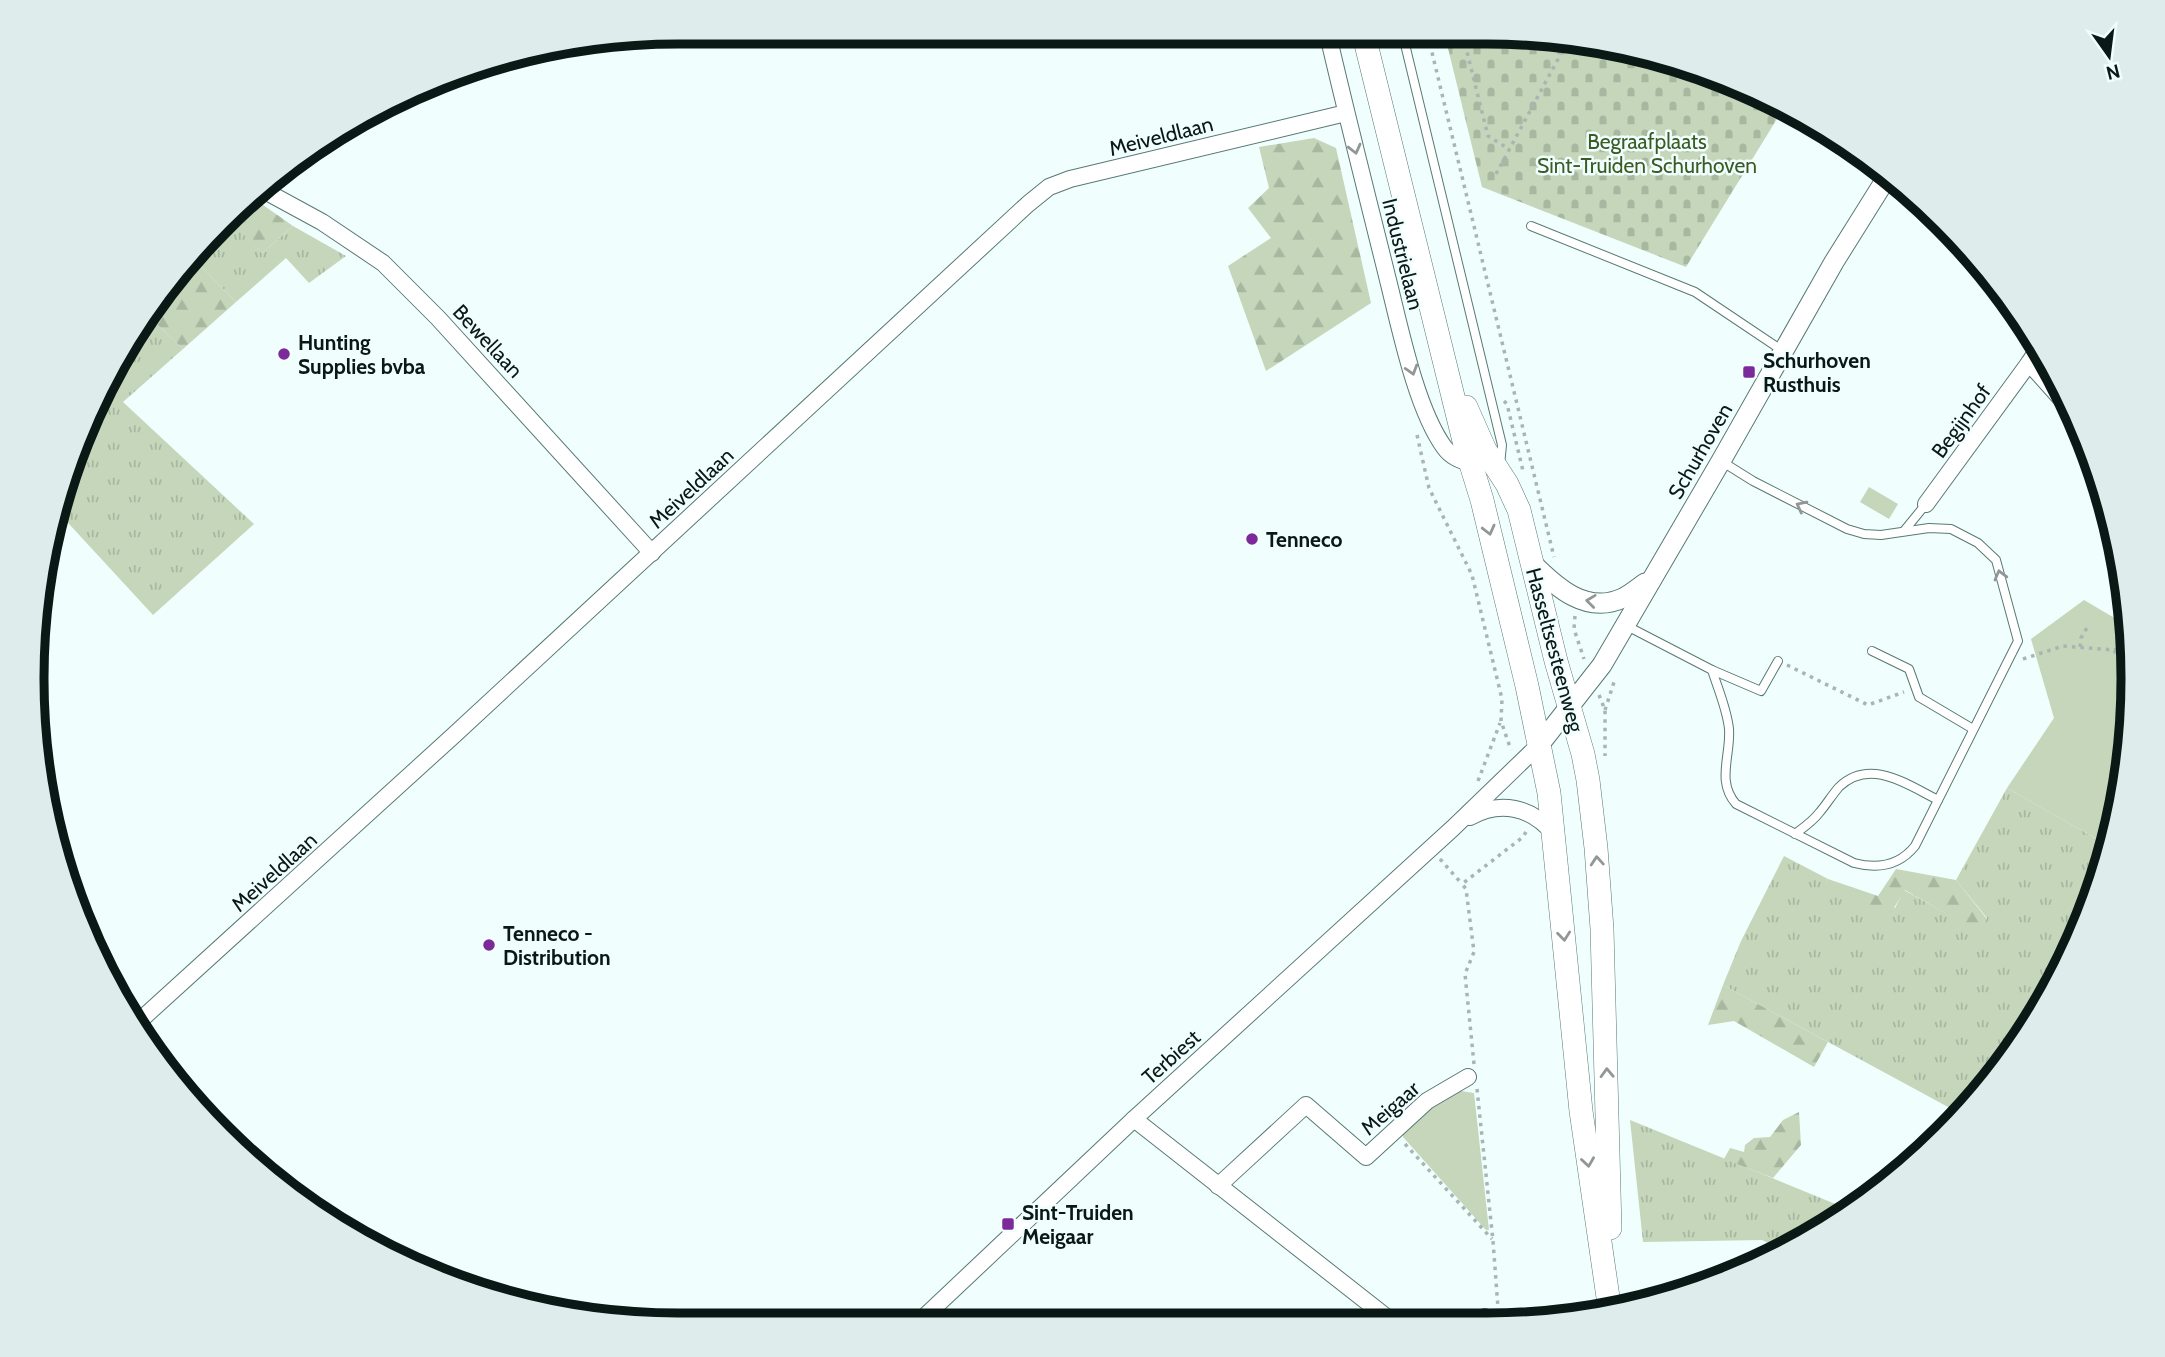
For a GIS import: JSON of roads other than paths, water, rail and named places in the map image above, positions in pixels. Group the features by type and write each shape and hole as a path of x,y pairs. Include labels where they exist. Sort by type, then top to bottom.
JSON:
{"main road":[{"name":"Hasseltsesteenweg","path":"1366,44 1541,744 1544,835 1609,1301"},
{"name":"Hasseltsesteenweg","path":"1377,44 1466,407 1485,450 1507,484 1519,510 1588,780 1600,902 1611,1249 1608,1287"}],"street":[{"name":"Industrielaan","path":"1330,44 1398,321 1429,420 1445,448 1457,459 1471,464"},
{"name":"Meiveldlaan","path":"143,1018 325,854 1049,187 1346,113"},
{"name":"Schurhoven","path":"1541,744 1602,664 1833,262 1883,183"},
{"name":"Bewellaan","path":"269,193 322,222 383,263 438,317 652,553"},
{"name":"Begijnhof","path":"1926,504 2033,357"},
{"path":"2029,363 2049,386"},
{"path":"1532,564 1562,592 1591,602 1615,601 1626,597 1652,578"},
{"name":"Terbiest","path":"928,1313 1134,1119 1453,828 1541,744"},
{"name":"Terbiest","path":"1453,828 1485,809 1511,807 1525,810 1546,824 1544,835"},
{"name":"Meigaar","path":"1218,1185 1306,1105 1366,1157 1427,1101 1473,1081"},
{"path":"1134,1119 1380,1313"}],"lane":[{"path":"1405,44 1502,445 1499,471"},
{"path":"1531,226 1695,292 1783,351"},
{"path":"1712,670 1726,711 1729,729 1724,772 1729,796 1743,810 1854,863 1869,867 1889,865 1908,855 1915,846 2018,641 1996,560 1978,543 1951,529 1929,528 1864,534 1847,529 1753,481 1721,461"},
{"path":"1904,531 1926,504"},
{"path":"1625,625 1712,670 1761,691 1778,661"},
{"path":"1872,651 1909,669 1919,696 1973,729"},
{"path":"1795,834 1818,815 1841,785 1868,772 1883,774 1938,800"}],"place":[{"name":"Hunting Supplies bvba","path":"284,354"},
{"name":"Schurhoven Rusthuis","path":"1749,372"},
{"name":"Tenneco","path":"1252,539"},
{"name":"Tenneco - Distribution","path":"489,945"},
{"name":"Sint-Truiden Meigaar","path":"1008,1224"}],"park label":[{"name":"Begraafplaats Sint-Truiden Schurhoven","path":"1647,153"}]}
